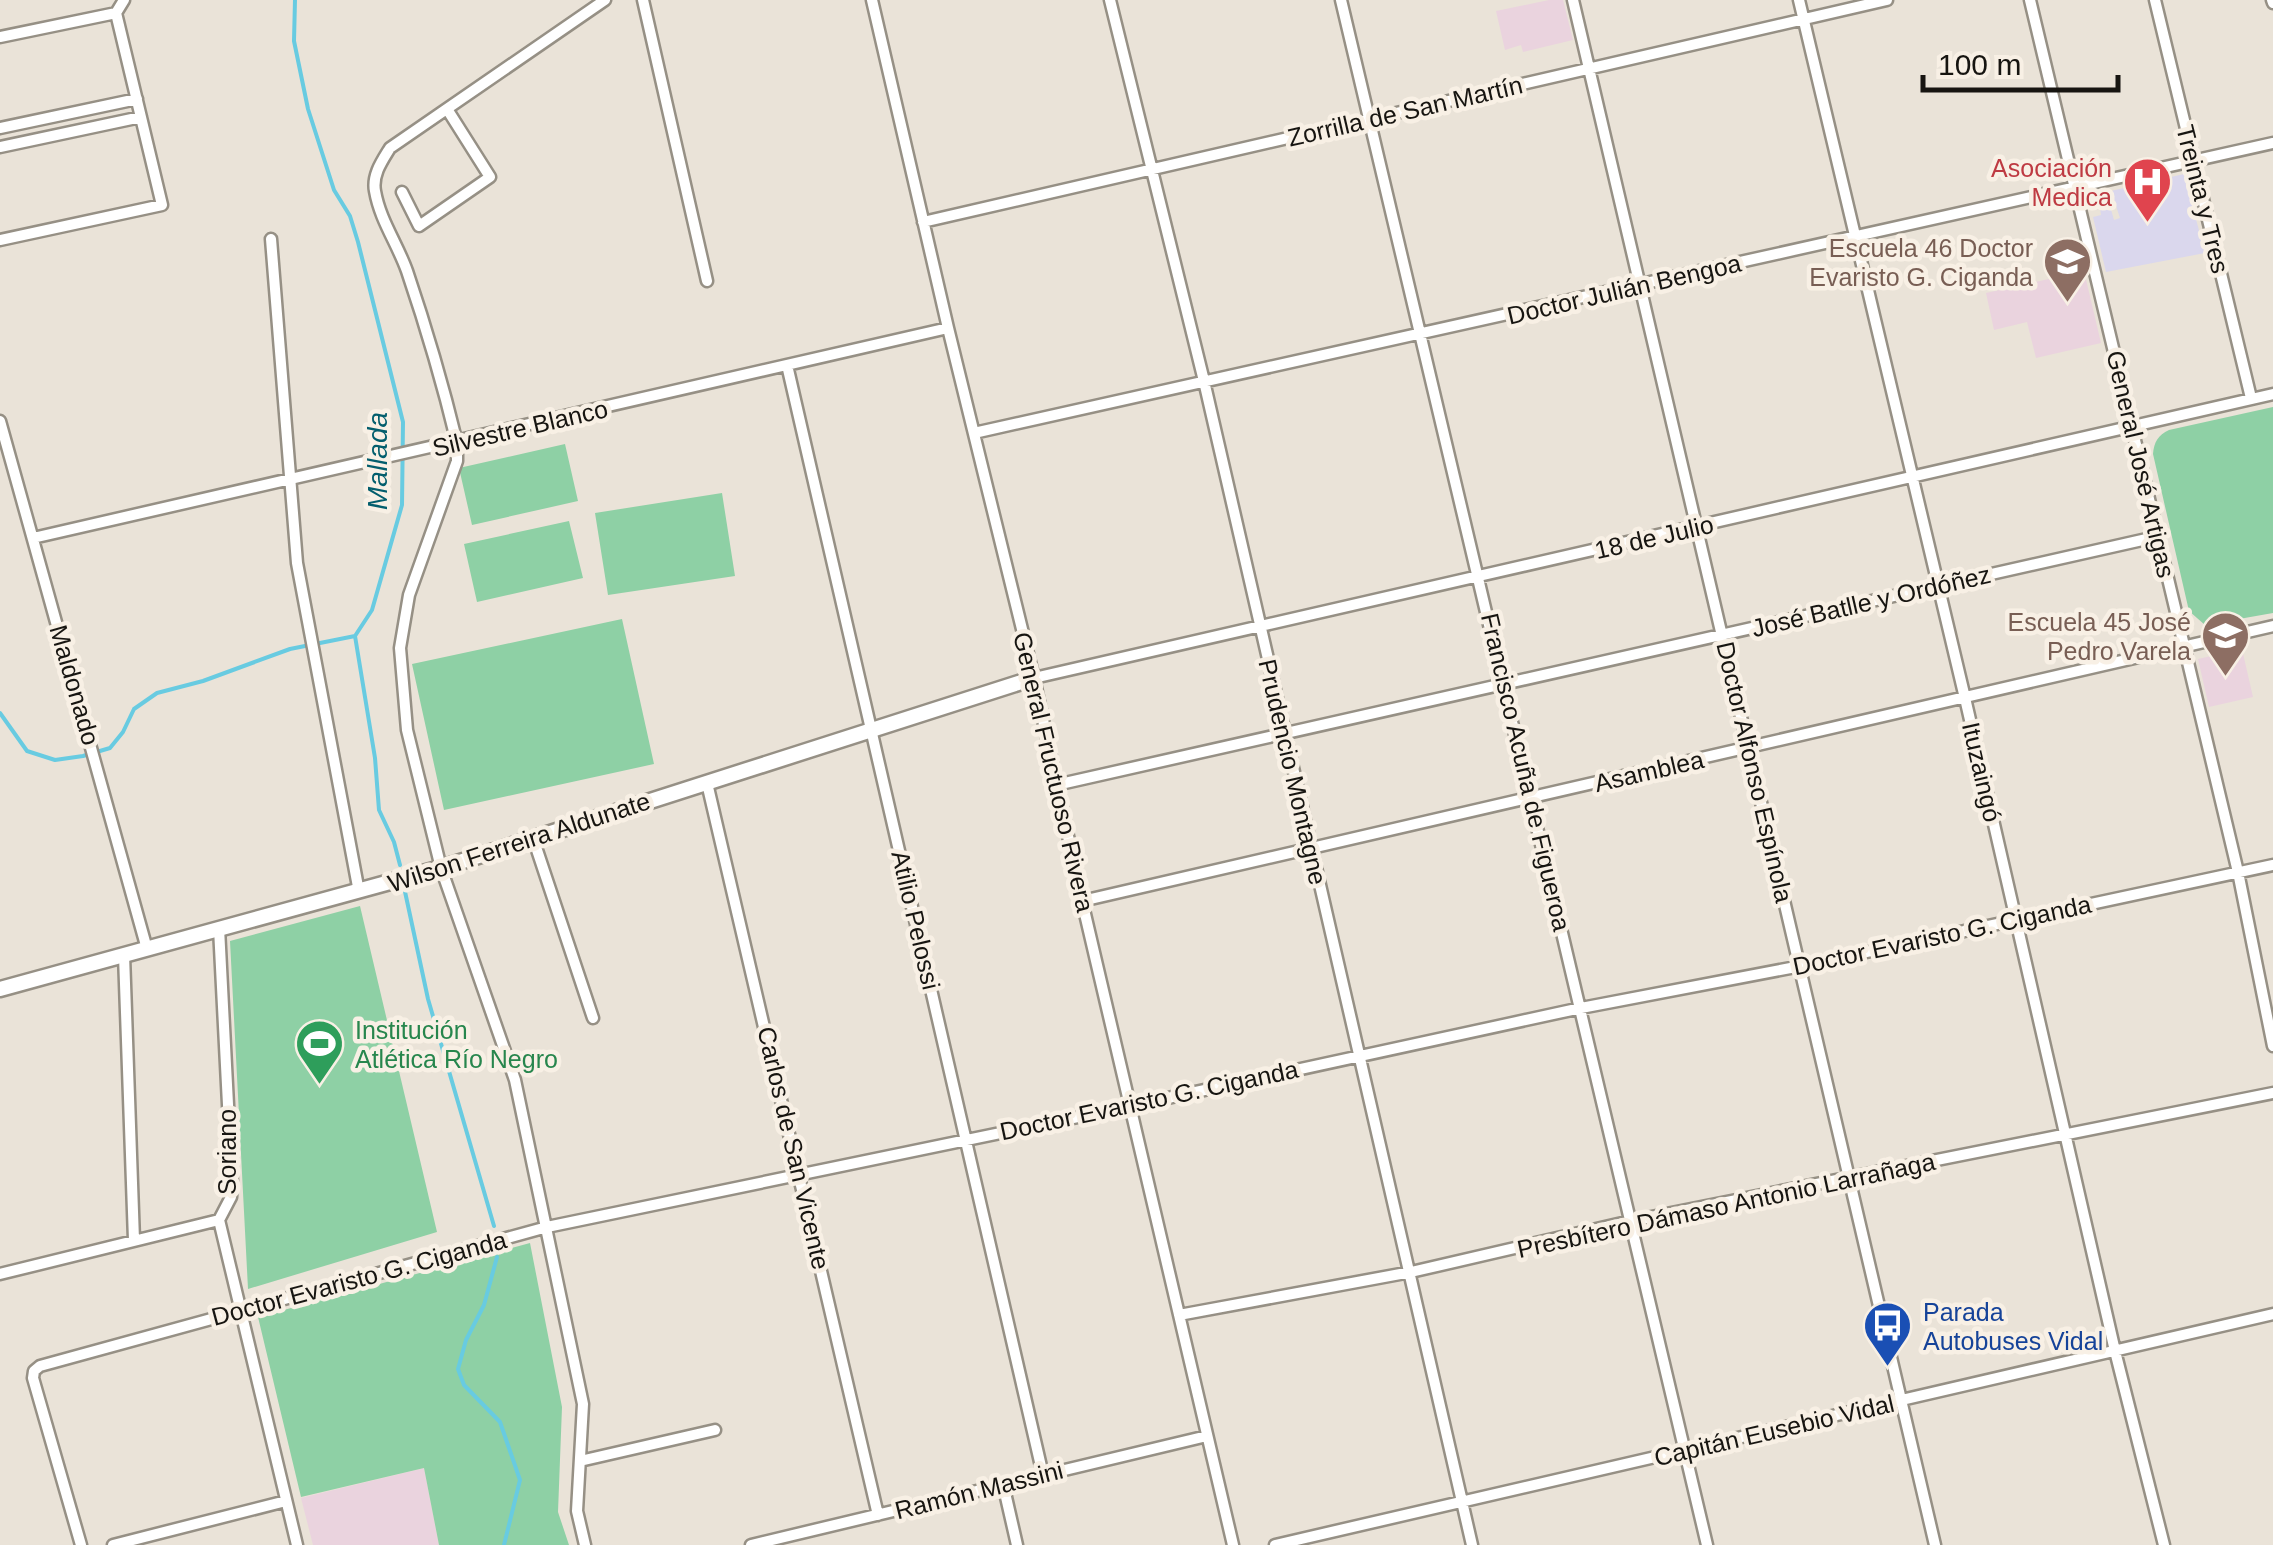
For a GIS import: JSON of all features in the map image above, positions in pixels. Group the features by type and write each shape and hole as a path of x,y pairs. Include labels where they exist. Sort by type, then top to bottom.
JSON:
{"street":[{"path":"0,240 162,205 116,13 124,0"},
{"path":"644,0 707,281"},
{"name":"General Fructuoso Rivera","path":"872,0 1034,678 1082,901 1233,1545"},
{"name":"Prudencio Montagne","path":"1110,0 1204,381 1472,1545"},
{"name":"Francisco Acuña de Figueroa","path":"1342,0 1707,1545"},
{"name":"Doctor Alfonso Espínola","path":"1573,0 1936,1545"},
{"name":"Ituzaingó","path":"1799,0 1966,698 2115,1351 2164,1545"},
{"name":"Zorrilla de San Martín","path":"923,222 1888,0"},
{"name":"General José Artigas","path":"2030,0 2160,536 2238,872 2273,1046"},
{"name":"Treinta y Tres","path":"2155,0 2251,398"},
{"path":"586,1545 577,1511 583,1404 515,1080 442,868 407,730 400,648 409,595 456,461 457,443 426,328 374,186 378,165 390,148 597,2"},
{"path":"0,37 116,13"},
{"path":"0,128 137,100"},
{"path":"402,192 418,226 490,177 447,109"},
{"path":"0,147 141,117"},
{"name":"Doctor Julián Bengoa","path":"974,433 2273,143"},
{"path":"271,239 298,563 360,892"},
{"name":"Silvestre Blanco","path":"34,538 948,328"},
{"name":"Atilio Pelossi","path":"787,365 1043,1474"},
{"name":"18 de Julio","path":"1034,678 2273,394"},
{"name":"Maldonado","path":"0,422 147,949"},
{"name":"José Batlle y Ordóñez","path":"1056,784 2160,536"},
{"name":"Asamblea","path":"1082,901 2273,626"},
{"name":"Wilson Ferreira Aldunate","path":"0,989 442,868 1034,678"},
{"name":"Carlos de San Vicente","path":"707,783 878,1514"},
{"path":"533,838 593,1018"},
{"name":"Doctor Evaristo G. Ciganda","path":"80,1544 33,1378 40,1366 547,1227 2273,865"},
{"name":"Soriano","path":"219,928 232,1183 231,1197 219,1220 298,1545"},
{"path":"124,955 134,1240"},
{"name":"Presbítero Dámaso Antonio Larrañaga","path":"1178,1316 1411,1272 1631,1221 2273,1093"},
{"path":"0,1274 219,1220"},
{"name":"Capitán Eusebio Vidal","path":"1275,1545 2273,1314"},
{"path":"580,1461 715,1430"},
{"name":"Ramón Massini","path":"752,1545 1207,1436"},
{"path":"1004,1484 1017,1545"},
{"path":"113,1545 155,1540 286,1501"},
{"path":"808,1531 812,1545"}],"shaded area":[{"path":"1563,0 1573,40 1523,52 1521,45 1505,50 1496,11"},
{"name":"Asociación Medica","path":"2184,174 2205,253 2106,272 2093,217 2101,215 2100,208 2110,206 2114,220 2120,218 2111,191"},
{"path":"2084,271 2101,343 2036,358 2027,322 1994,330 1986,293"},
{"name":"Escuela 45 José Pedro Varela","path":"2242,649 2253,697 2209,707 2198,659"},
{"path":"424,1468 439,1545 313,1545 301,1498"}],"green space":[{"path":"2273,407 2273,613 2205,625 2189,611 2154,446 2169,430"},
{"path":"565,444 578,501 472,525 459,468"},
{"path":"722,493 735,576 608,595 595,513"},
{"path":"569,521 583,578 477,602 464,544"},
{"path":"622,619 654,764 444,810 412,664"},
{"name":"Institución Atlética Río Negro","path":"360,906 437,1232 248,1289 230,941"},
{"path":"530,1243 562,1407 558,1512 569,1545 439,1545 424,1468 301,1497 258,1317"}],"waterway":[{"name":"Mallada","path":"295,0 294,41 308,109 334,190 350,216 358,242 403,422 402,505 372,610 355,636 375,758 379,810 400,865"},
{"path":"0,713 27,751 55,760 83,756 110,748 134,709 157,693 203,681 290,649 355,636"},
{"name":"Mallada","path":"404,887 428,999 494,1226"},
{"name":"Mallada","path":"497,1257 484,1305 466,1340 458,1369 464,1385 500,1422 520,1480 504,1545"}],"place":[{"name":"Asociación Medica","path":"2147,224"},
{"name":"Escuela 46 Doctor Evaristo G. Ciganda","path":"2068,304"},
{"name":"Escuela 45 José Pedro Varela","path":"2226,678"},
{"name":"Institución Atlética Río Negro","path":"320,1086"},
{"name":"Parada Autobuses Vidal","path":"1888,1368"}]}
